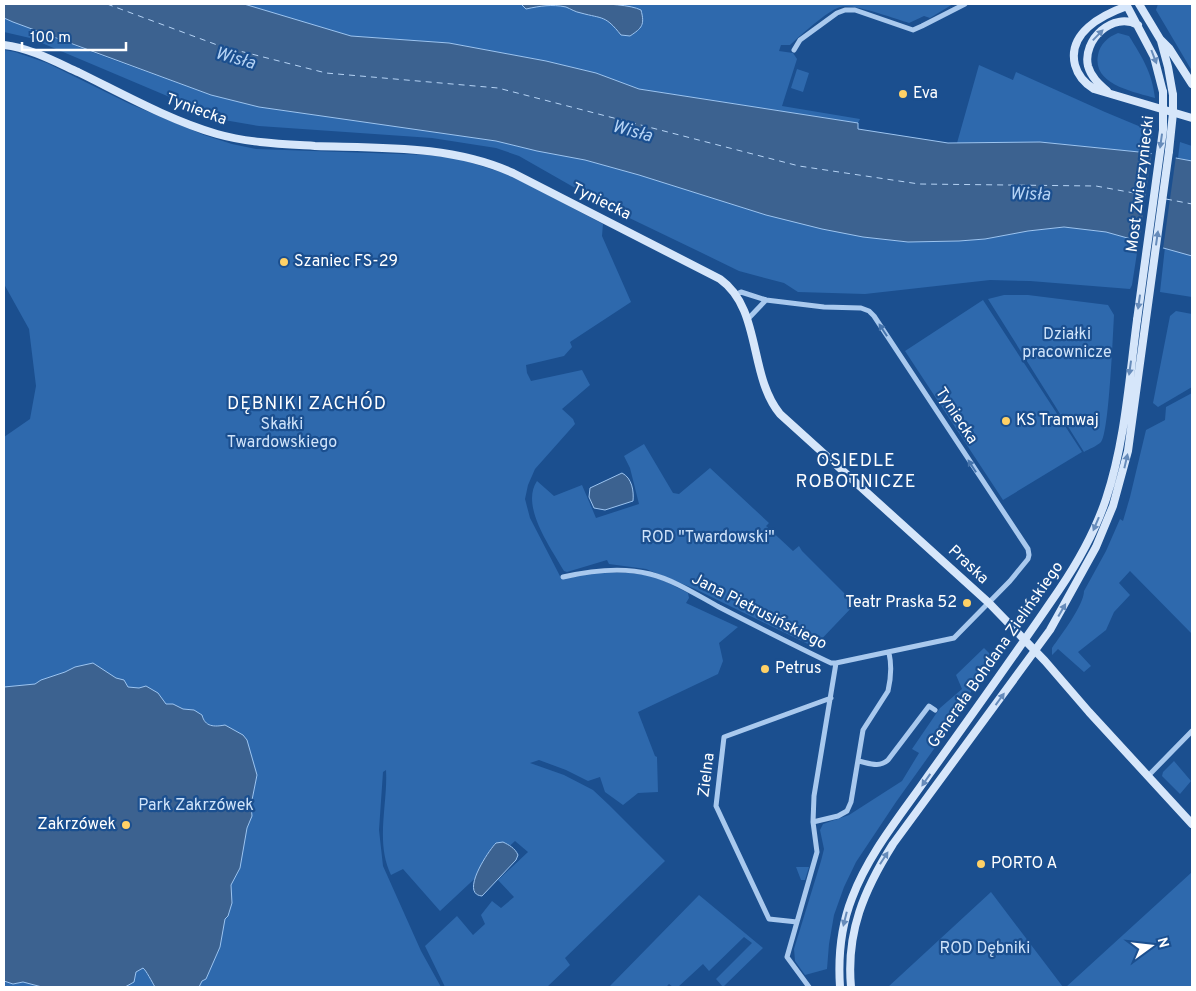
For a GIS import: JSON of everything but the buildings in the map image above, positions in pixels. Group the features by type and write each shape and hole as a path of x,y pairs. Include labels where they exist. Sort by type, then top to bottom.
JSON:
{"main road":[{"path":"1139,4 1160,39 1169,48 1192,84"},
{"path":"1129,5 1114,10 1090,25 1081,34 1075,50 1074,62 1081,77 1094,89 1107,91 1192,118"},
{"name":"Most Zwierzyniecki","path":"1129,5 1154,57 1162,92 1162,130 1137,320"},
{"path":"1107,91 1095,80 1090,72 1087,56 1090,46 1096,36 1111,25 1125,21 1138,25"},
{"name":"Most Zwierzyniecki","path":"1146,321 1172,129 1173,95 1160,39"},
{"name":"Tyniecka","path":"4,44 47,58 181,121 217,134 269,144 441,152 485,162 513,173 703,269 727,284 737,294"},
{"name":"Praska","path":"737,294 747,320 765,388 780,414 989,603 1035,650 1192,824"},
{"name":"Generała Bohdana Zielińskiego","path":"840,987 839,954 844,927 852,897 862,875 890,831 1025,640 1078,560 1092,532 1106,500 1120,444 1137,320"},
{"name":"Generała Bohdana Zielińskiego","path":"850,987 850,948 854,928 865,894 879,866 893,844 1050,630 1096,547 1114,506 1128,451 1146,321"}],"street":[{"path":"794,50 800,40 837,13 845,10 855,10 912,30 965,4"},
{"name":"Tyniecka","path":"737,294 741,292 766,300 824,307 857,308 869,311 874,316 1028,549 1028,559 1010,580"},
{"path":"747,320 766,300"},
{"name":"Jana Pietrusińskiego","path":"563,577 592,571 628,571 650,574 673,582 785,642 836,664 954,638 1010,580"},
{"path":"813,822 838,816 847,811 851,802 863,730 888,691 891,671 889,653"},
{"path":"809,987 787,957 818,852 813,822 814,796 836,664"},
{"name":"Zielna","path":"797,922 769,919 716,806 724,737 831,698"},
{"path":"858,761 878,765 884,764 929,706 935,710"},
{"path":"1148,776 1192,731"}],"green space":[{"path":"239,4 953,4 930,18 924,16 909,23 864,9 840,7 821,18 790,45 781,45 779,51 793,53 797,59 782,106 860,119 858,123 639,89 596,73 546,61 449,43 351,36"},
{"path":"1158,4 1192,4 1192,71 1156,10"},
{"path":"4,18 211,95 259,107 496,141 585,160 766,215 863,237 908,242 959,241 1064,227 1106,232 1139,240 1132,285 1130,289 1030,281 990,280 865,294 798,292 784,283 739,271 619,213 519,156 496,148 432,138 259,126 224,120 30,38 4,32"},
{"path":"1118,33 1129,36 1146,65 1155,98 1117,86 1102,74 1098,65 1099,51 1105,41"},
{"name":"Skałki Twardowskiego","path":"4,50 47,63 130,104 204,135 232,144 256,149 429,155 456,158 510,175 603,224 602,236 631,302 570,342 572,347 564,356 526,365 531,381 582,370 590,385 562,409 573,419 575,424 535,469 528,485 525,499 530,518 561,578 607,572 651,576 688,593 689,598 686,603 738,627 719,643 723,661 718,674 638,712 657,757 658,792 638,793 623,805 605,792 600,777 588,781 539,760 530,763 564,775 593,790 665,861 565,958 570,965 547,987 445,987 425,946 457,916 473,935 485,924 481,915 492,901 501,908 514,897 498,880 528,852 515,841 440,911 403,869 391,875 386,862 383,823 386,770 383,772 379,830 383,866 421,951 441,987 4,987 4,437 30,419 36,386 29,329 4,284"},
{"path":"979,65 1013,80 1016,72 1153,132 1149,153 1040,142 957,143"},
{"path":"797,69 809,73 803,92 791,88"},
{"path":"1180,142 1192,146 1192,161 1178,158"},
{"path":"1165,247 1192,256 1192,297 1160,292"},
{"name":"Działki pracownicze","path":"1004,295 1028,295 1108,305 1114,315 1110,382 1104,435 1101,442 1097,445 1084,452 988,299"},
{"name":"KS Tramwaj","path":"983,300 1082,452 1003,500 905,351"},
{"path":"1176,311 1192,314 1192,387 1158,407 1153,403 1170,316"},
{"path":"1192,393 1192,634 1130,571 1119,583 1130,595 1114,612 1106,630 1078,652 1091,666 1084,672 1058,649 1052,655 1052,648 1076,612 1084,591 1106,551 1120,519 1123,521 1146,430 1165,420 1166,407"},
{"name":"ROD \"Twardowski\"","path":"644,444 673,493 679,494 710,468 769,523 766,526 793,551 799,546 855,604 814,647 695,589 646,569 609,564 607,560 567,572 564,571 545,539 535,514 532,502 533,491 537,481 554,496 582,485 596,518 639,504 630,468 624,456"},
{"path":"984,648 992,656 1001,649 1003,650 973,687 964,707 856,862 834,915 827,969 805,975 795,961 794,949 824,849 820,830 823,824 849,815 902,781 919,753 912,749 940,708 962,689 956,675"},
{"path":"1174,761 1191,781 1180,794 1162,776 1163,772"},
{"path":"796,867 809,867 805,880 801,880"},
{"name":"ROD Dębniki","path":"1192,872 1192,987 1066,987"},
{"name":"ROD Dębniki","path":"991,892 1063,987 888,987"},
{"path":"699,895 763,948 723,987 716,979 752,943 744,937 709,971 703,964 678,987 673,987 669,984 666,987 609,987"}],"water":[{"path":"566,3 631,7 641,10 642,26 630,36 621,35 607,21 566,7 546,6 526,9 521,4"},
{"name":"Wisła","path":"4,4 244,4 351,36 449,43 546,61 596,73 639,89 858,123 858,129 948,143 1040,142 1149,153 1192,161 1192,256 1106,232 1064,227 985,239 908,242 863,237 822,229 766,215 585,160 496,141 259,107 211,95 13,22 4,18"},
{"path":"622,473 632,485 633,501 605,510 594,508 589,497 590,488"},
{"name":"Zakrzówek","path":"93,663 116,678 124,680 128,687 139,688 146,686 158,693 166,704 194,710 202,715 208,724 214,726 225,725 243,735 247,740 257,775 251,805 252,816 247,828 240,868 231,885 232,903 228,916 225,919 220,947 206,979 202,981 199,987 155,987 143,968 136,972 134,982 125,987 42,987 23,982 13,984 4,981 4,687 35,684 75,667"},
{"path":"503,842 515,850 518,855 516,860 482,896 476,893 473,888 474,880 482,862 496,843"}],"pier":[{"path":"1152,151 1176,156 1163,249 1139,243"}],"ferry route":[{"path":"107,4 220,46 326,73 498,88 799,166 919,184 1096,186 1150,196"},
{"path":"1166,199 1192,204"}],"place":[{"name":"Eva","path":"903,94"},
{"name":"Szaniec FS-29","path":"284,262"},
{"name":"KS Tramwaj","path":"1006,421"},
{"name":"Teatr Praska 52","path":"967,603"},
{"name":"Petrus","path":"765,669"},
{"name":"Zakrzówek","path":"126,825"},
{"name":"PORTO A","path":"981,864"}],"district":[{"name":"DĘBNIKI ZACHÓD","path":"307,404"},
{"name":"OSIEDLE ROBOTNICZE","path":"856,471"}],"park label":[{"name":"Park Zakrzówek","path":"196,806"}]}
